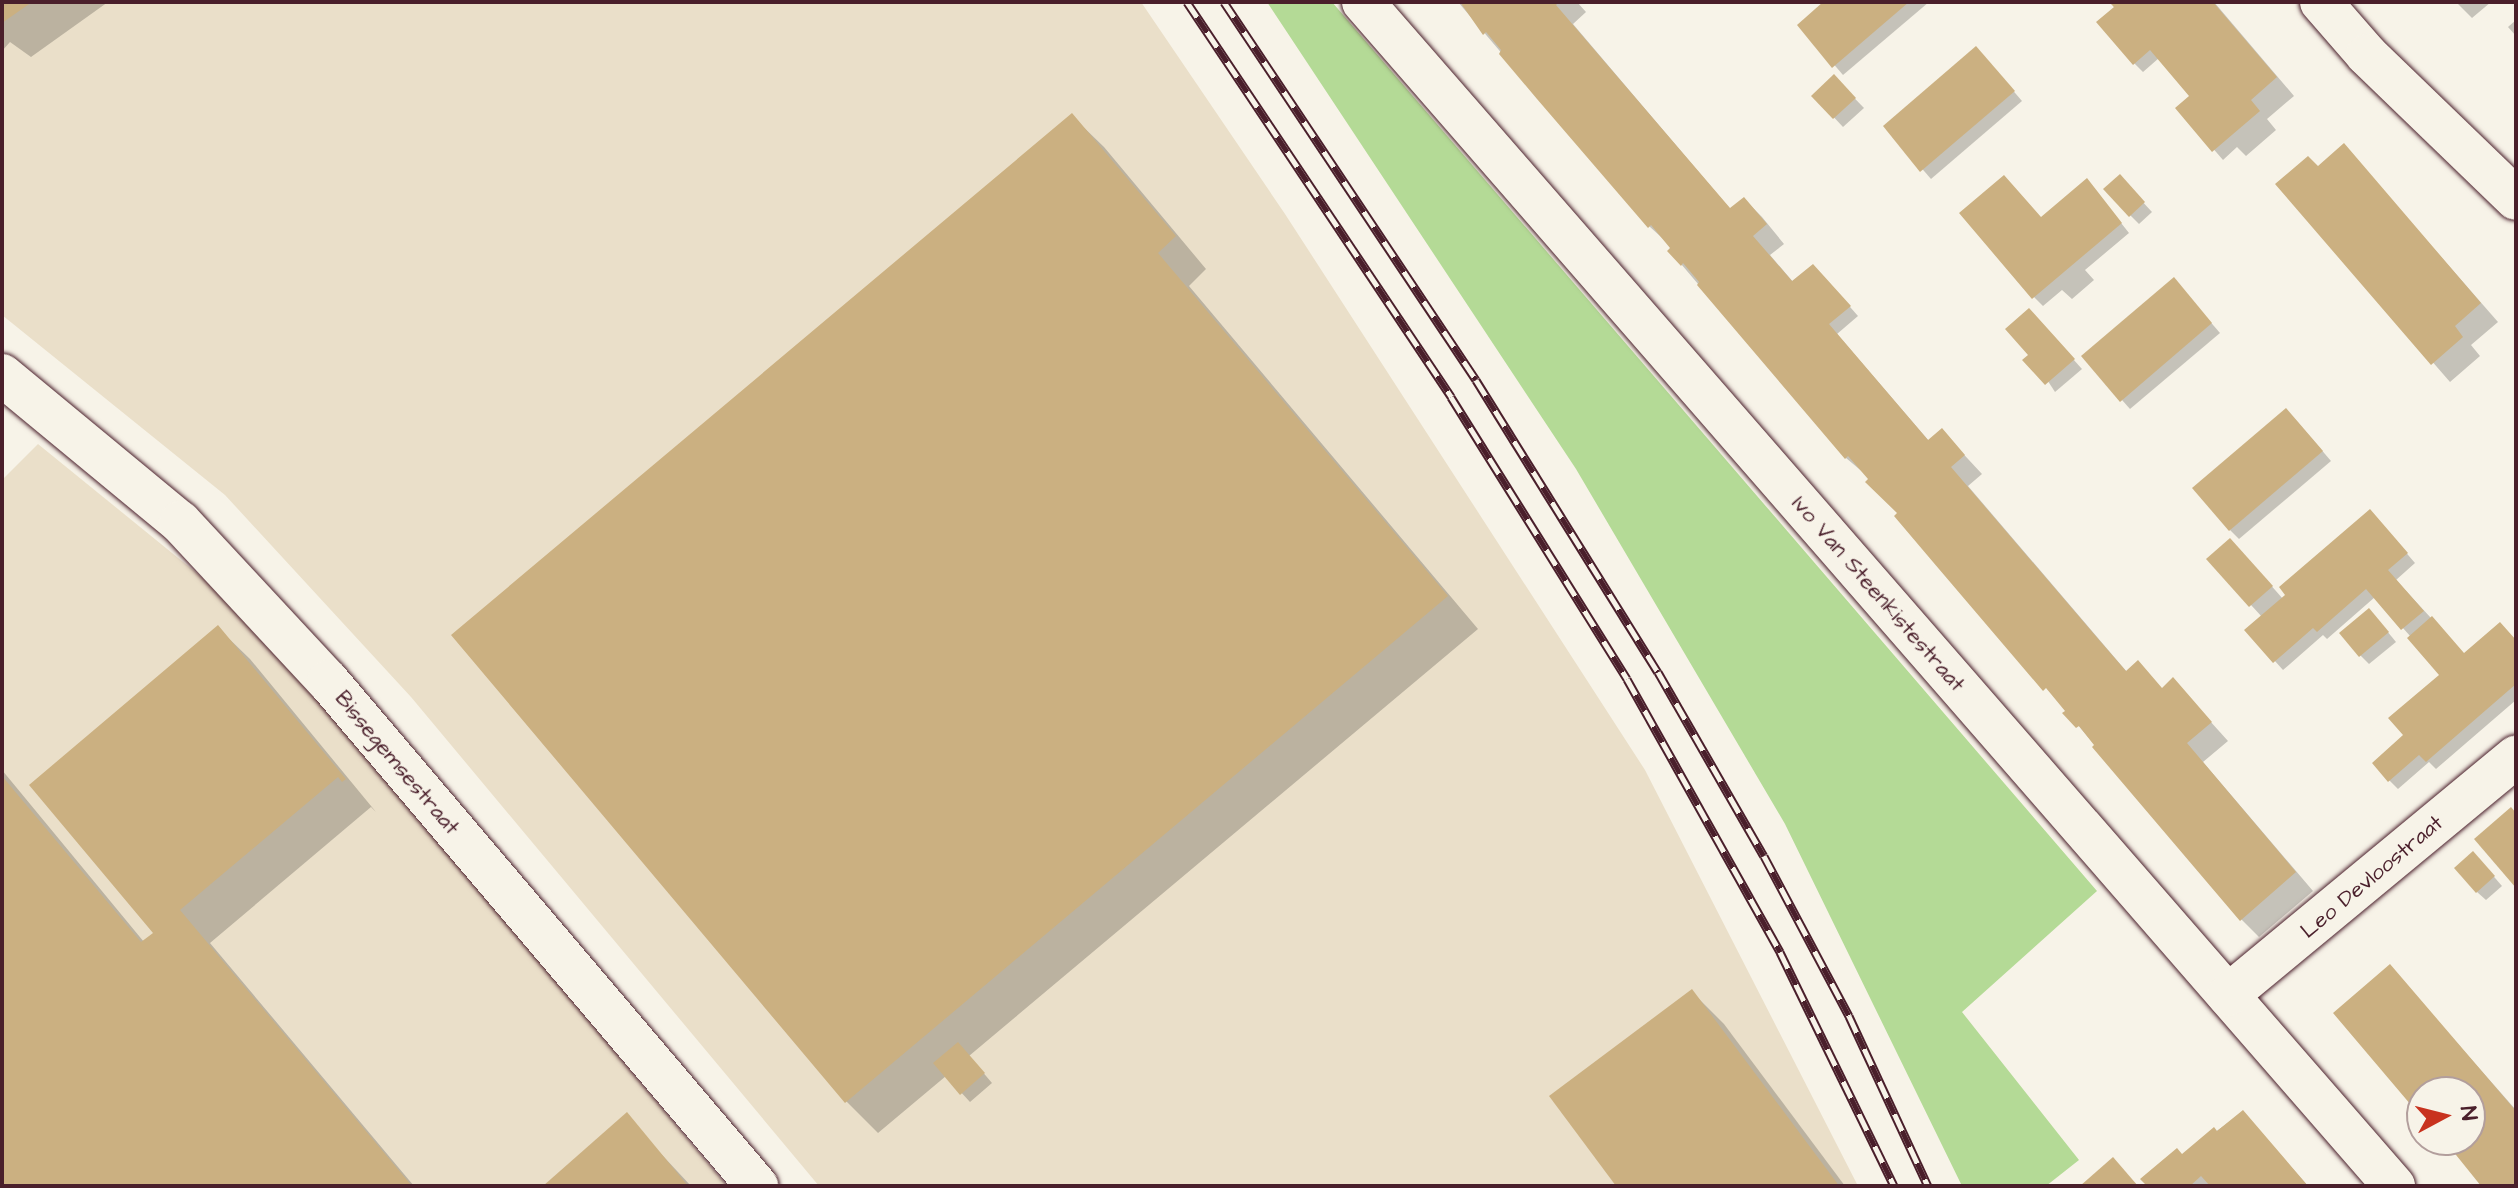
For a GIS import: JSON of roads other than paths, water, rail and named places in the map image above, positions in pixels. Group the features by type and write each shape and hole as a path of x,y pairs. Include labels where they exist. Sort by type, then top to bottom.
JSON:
{"street":[{"name":"Ivo Van Steenkistestraat","path":"1363,2 2394,1186"},
{"path":"2321,2 2367,55 2516,199"},
{"name":"Bissegemsestraat","path":"2,375 180,522 328,681 757,1186"},
{"name":"Leo Devloostraat","path":"2228,995 2512,768"}],"railway":[{"path":"1187,2 1451,397 1627,679 1780,952 1894,1186"},
{"path":"1224,2 1476,380 1658,672 1764,856 1849,1016 1928,1186"}]}
